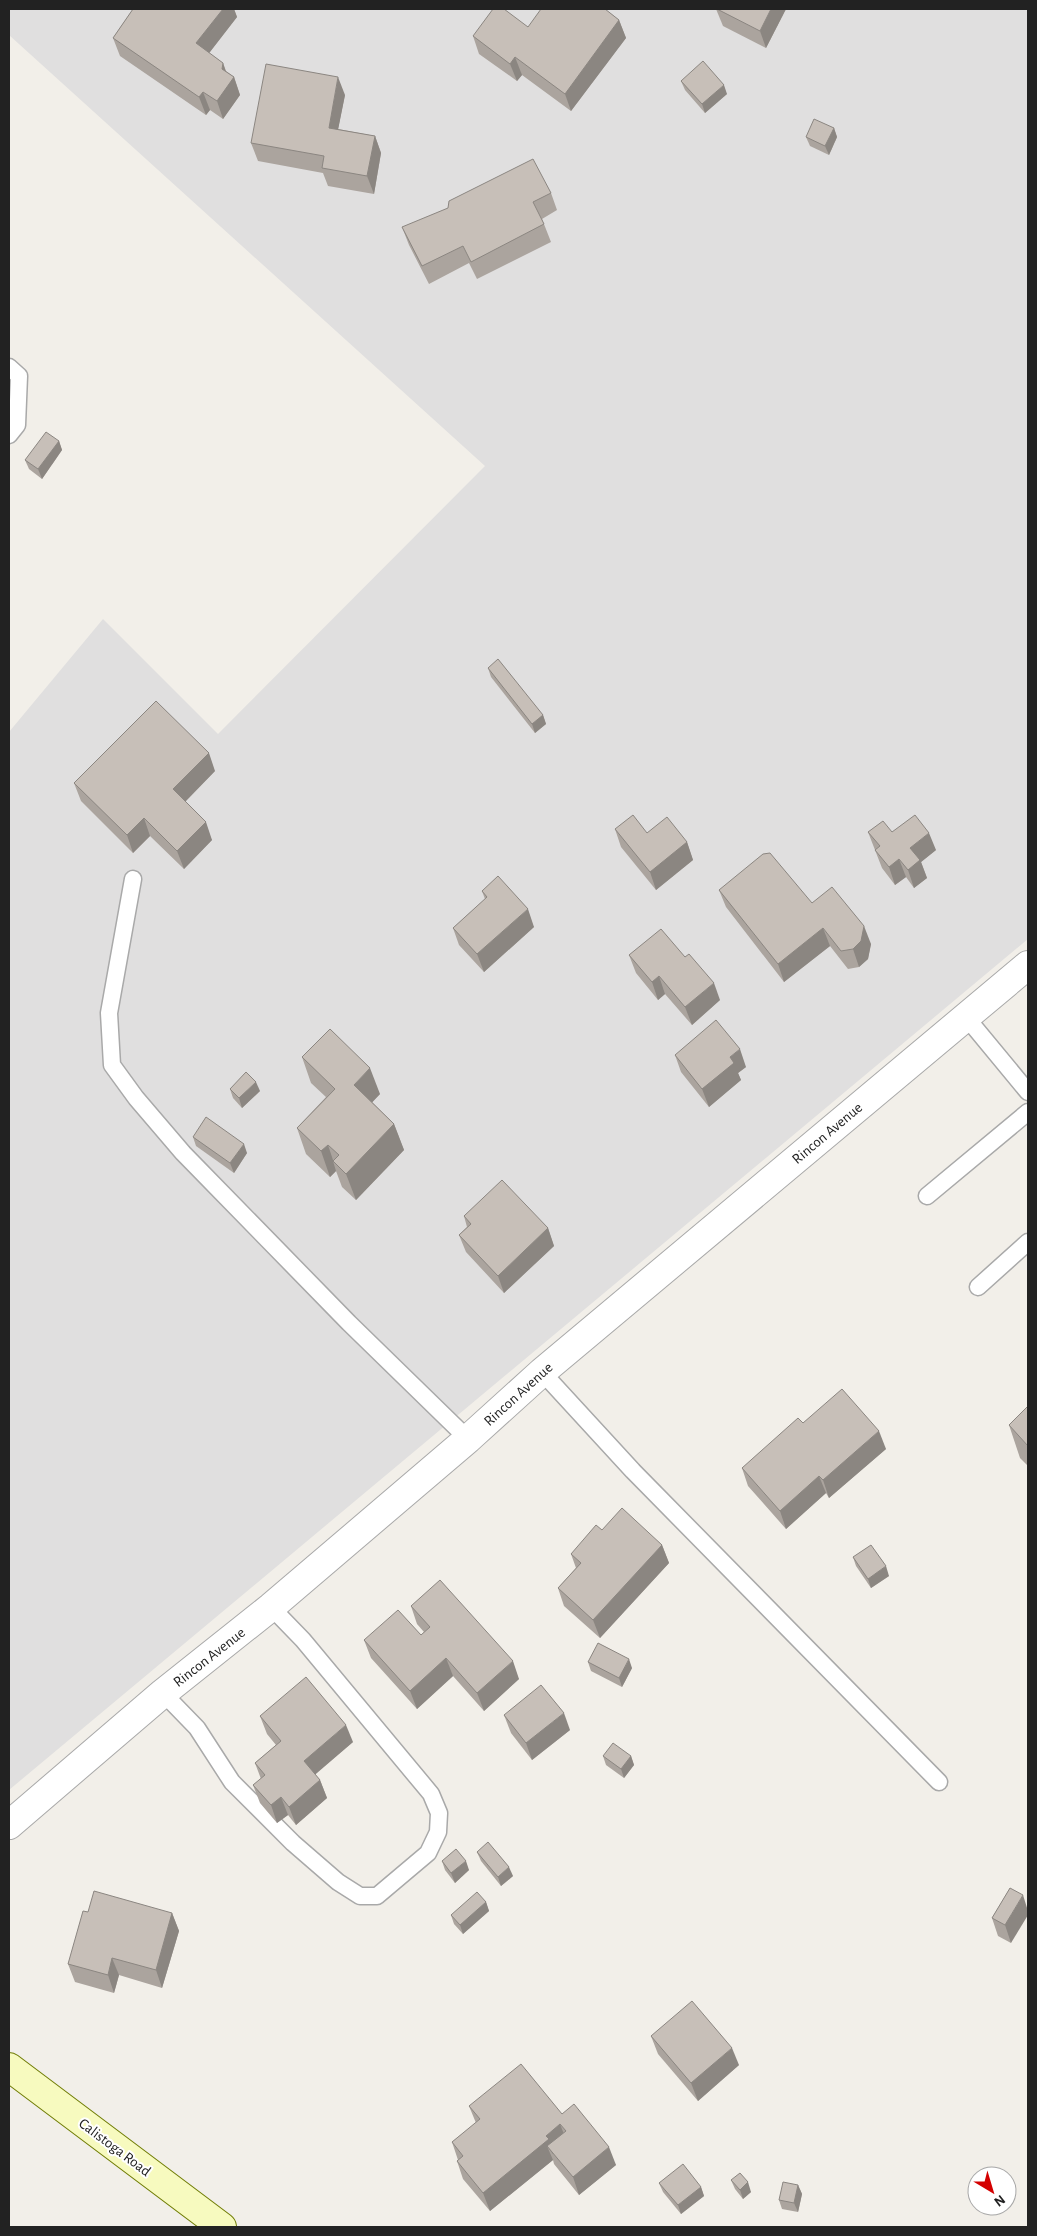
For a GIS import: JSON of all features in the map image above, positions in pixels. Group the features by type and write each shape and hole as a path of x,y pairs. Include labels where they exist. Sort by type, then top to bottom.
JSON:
{"main road":[{"name":"Calistoga Road","path":"9,2067 222,2227"}],"street":[{"name":"Rincon Avenue","path":"9,1826 163,1693 271,1607 468,1439 542,1372 1028,965"}],"lane":[{"path":"9,367 19,376 17,425 9,435"},
{"path":"133,879 109,1013 112,1065 136,1098 183,1153 349,1323 468,1439"},
{"path":"966,1017 1028,1092"},
{"path":"928,1196 1028,1112"},
{"path":"978,1287 1028,1242"},
{"path":"542,1372 633,1471 939,1782"},
{"path":"163,1693 197,1728 232,1782 293,1843 338,1882 360,1896 377,1896 410,1870 428,1853 438,1832 439,1813 431,1794 303,1640 271,1607"}],"shaded area":[{"path":"9,9 1028,9 1028,939 9,1790 9,732 103,619 218,734 485,466 9,35"}],"building":[{"path":"133,9 223,9 196,43 223,63 222,69 234,77 217,101 203,92 199,97 113,38"},
{"path":"493,9 504,9 528,27 541,9 605,9 619,20 565,94 515,57 510,64 473,36"},
{"path":"717,9 771,9 760,31"},
{"path":"703,61 724,85 702,104 681,81"},
{"path":"266,64 338,77 329,128 375,136 367,176 322,168 324,156 251,143"},
{"path":"814,119 834,128 825,146 806,137"},
{"path":"533,159 551,193 533,202 544,224 471,262 463,246 422,266 402,227 448,208 449,201"},
{"path":"46,432 59,441 38,469 25,460"},
{"path":"498,659 543,715 532,724 488,668"},
{"path":"156,701 209,753 173,789 206,822 177,851 144,818 127,835 74,783"},
{"path":"633,815 647,833 667,817 687,842 650,872 615,829"},
{"path":"915,815 929,833 910,848 920,860 908,870 899,859 889,867 875,850 880,846 868,832 883,821 892,832"},
{"path":"770,853 812,903 832,887 864,926 861,941 853,949 841,951 823,928 778,964 719,890 763,854"},
{"path":"498,876 528,909 477,954 453,928 487,897 482,891"},
{"path":"661,929 685,957 689,954 714,983 685,1007 659,976 652,982 629,955"},
{"path":"716,1020 740,1049 730,1057 734,1063 702,1089 675,1055"},
{"path":"330,1029 370,1068 354,1085 394,1124 346,1174 333,1161 339,1155 328,1145 321,1151 297,1128 335,1089 302,1057"},
{"path":"246,1072 256,1082 239,1098 230,1089"},
{"path":"206,1117 244,1144 230,1163 193,1137"},
{"path":"502,1180 548,1228 498,1276 459,1235 471,1224 464,1216"},
{"path":"842,1389 879,1431 823,1480 819,1476 780,1511 742,1468 798,1418 803,1423"},
{"path":"1028,1406 1028,1446 1009,1425"},
{"path":"622,1508 662,1545 593,1620 558,1588 581,1563 571,1554 596,1525 602,1530"},
{"path":"871,1545 886,1566 868,1579 853,1557"},
{"path":"440,1580 513,1661 477,1693 446,1658 410,1691 364,1640 398,1610 421,1635 430,1627 411,1606"},
{"path":"598,1643 629,1659 619,1678 588,1662"},
{"path":"306,1677 346,1725 304,1761 320,1780 289,1807 281,1797 271,1805 253,1785 265,1775 255,1763 281,1741 260,1716"},
{"path":"541,1685 564,1713 526,1743 504,1715"},
{"path":"613,1743 631,1756 621,1769 603,1756"},
{"path":"488,1842 509,1867 498,1877 477,1852"},
{"path":"456,1849 466,1861 451,1873 442,1861"},
{"path":"1010,1888 1023,1895 1005,1925 992,1918"},
{"path":"94,1891 172,1913 156,1970 112,1958 108,1975 68,1964 83,1911 88,1912"},
{"path":"477,1892 486,1902 460,1925 451,1915"},
{"path":"692,2001 732,2048 691,2083 651,2036"},
{"path":"521,2064 562,2114 574,2104 609,2147 573,2177 547,2146 566,2131 560,2124 546,2136 549,2139 483,2193 457,2161 463,2156 452,2142 480,2119 469,2106"},
{"path":"683,2164 701,2187 678,2205 659,2183"},
{"path":"740,2173 748,2182 740,2190 731,2180"},
{"path":"783,2182 798,2185 794,2203 779,2200"}]}
